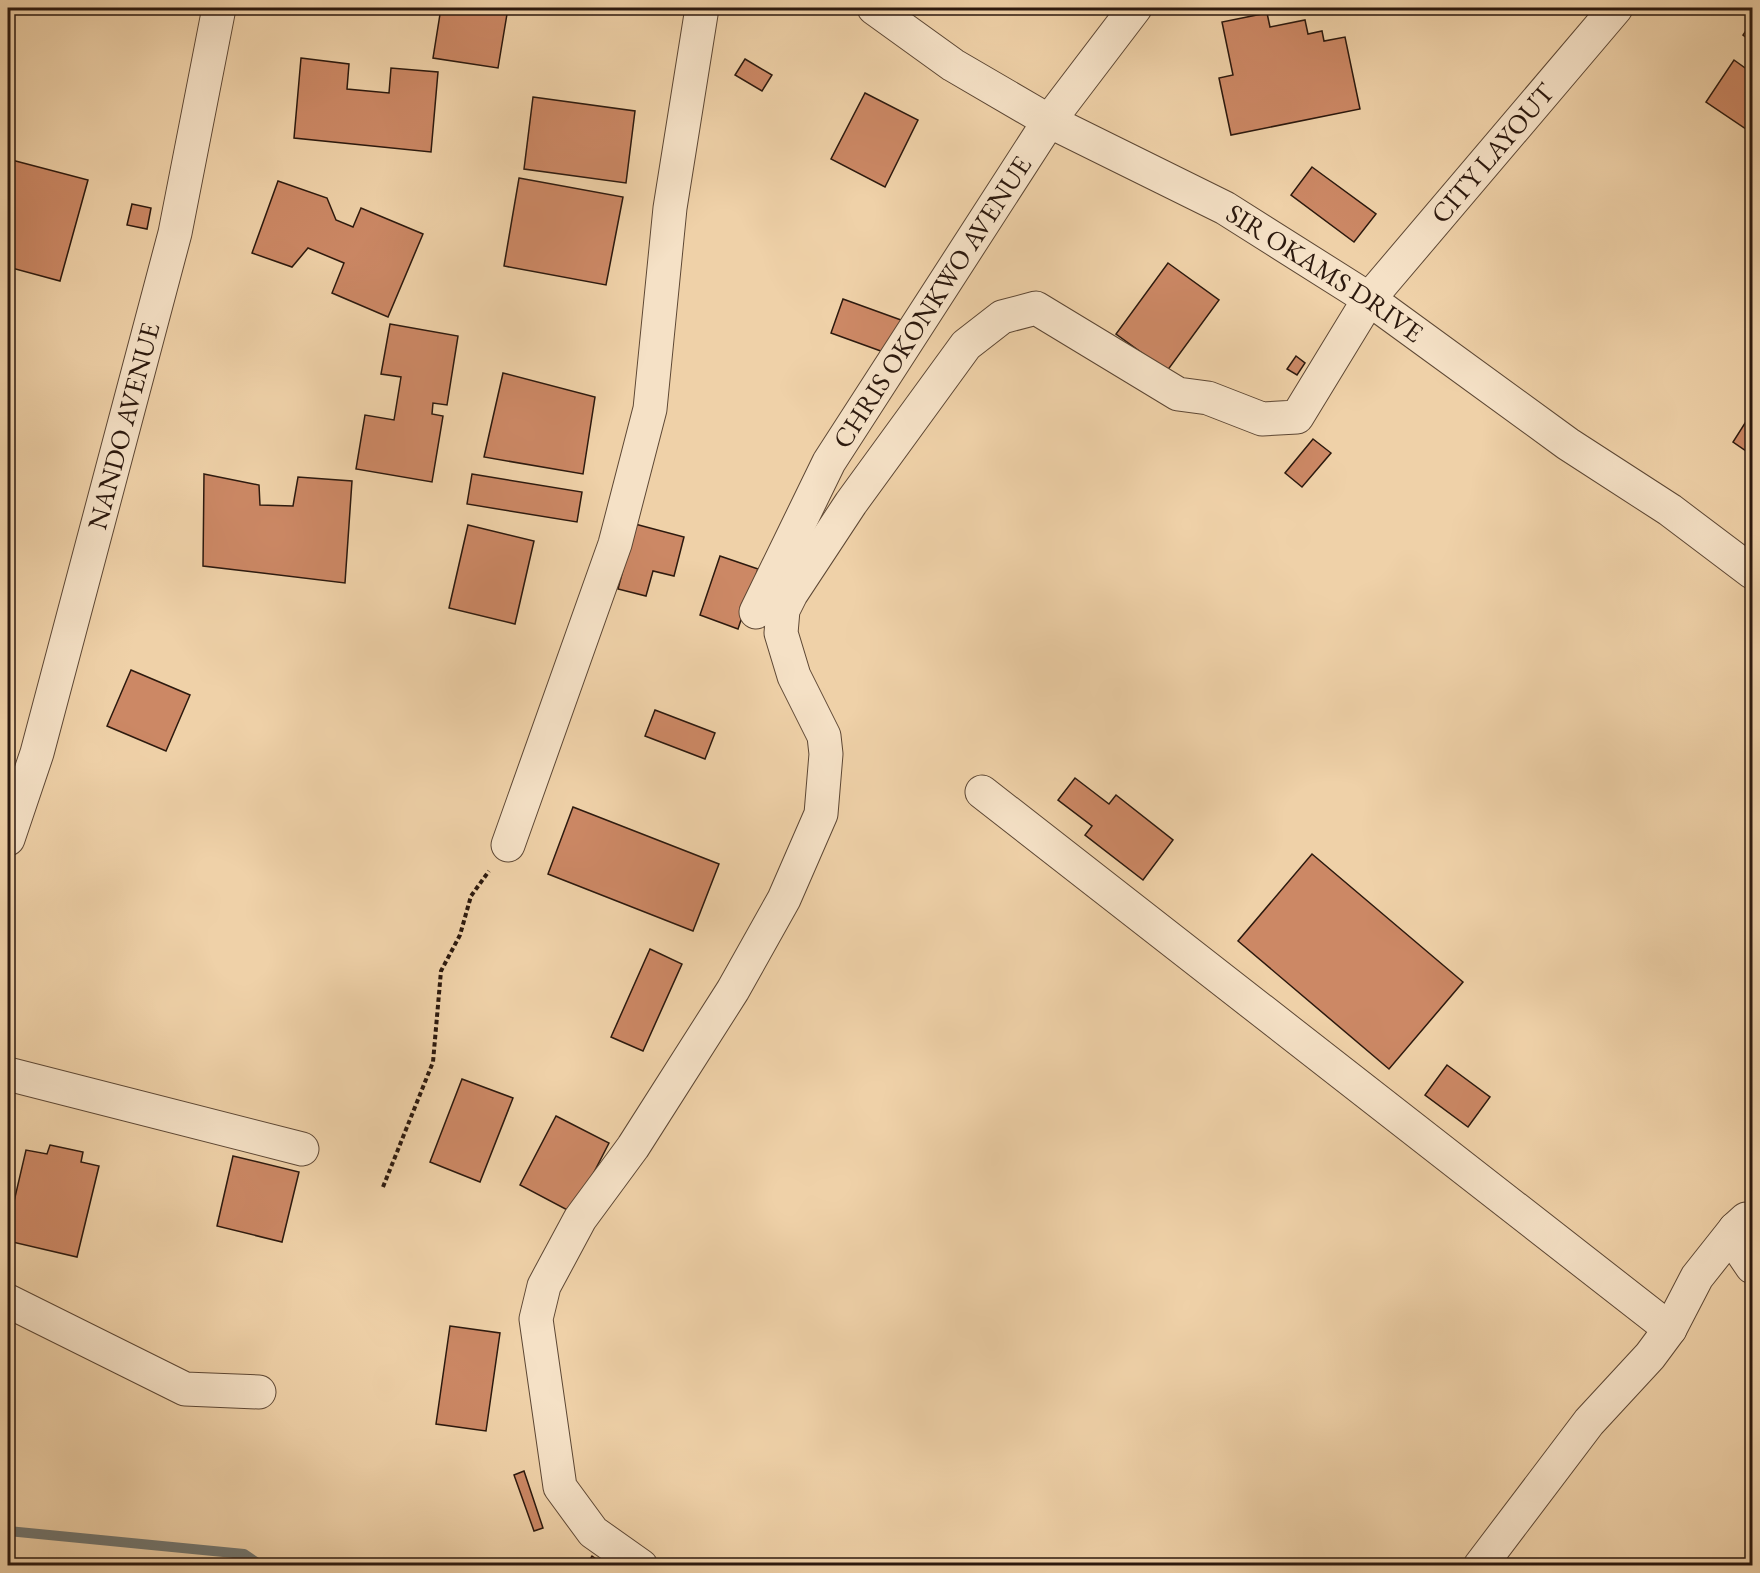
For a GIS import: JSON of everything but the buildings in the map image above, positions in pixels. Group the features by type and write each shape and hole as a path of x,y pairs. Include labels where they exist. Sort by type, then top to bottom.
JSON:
{"street":[{"name":"NANDO AVENUE","path":"8,840 37,753 175,233 219,8"},
{"path":"508,844 615,544 650,409 670,208 702,8"},
{"name":"SIR OKAMS DRIVE","path":"874,8 953,65 1049,121 1225,208 1369,299 1568,444 1670,510 1752,572"},
{"name":"CHRIS OKONKWO AVENUE","path":"756,612 829,462 1049,121 1134,8"},
{"name":"CITY LAYOUT","path":"641,1566 593,1532 560,1487 536,1319 544,1286 580,1219 633,1146 733,990 784,900 821,814 826,754 824,736 794,676 781,633 783,610 790,594 851,503 966,345 1002,317 1036,308 1178,394 1208,398 1262,419 1297,417 1369,299 1616,8"},
{"path":"982,792 1670,1329"},
{"path":"8,1074 302,1149"},
{"path":"1480,1566 1589,1422 1650,1356 1670,1329 1697,1277 1744,1222"},
{"path":"1744,1222 1733,1239 1752,1267"},
{"path":"8,1301 185,1389 259,1392"}],"path":[{"path":"383,1187 434,1062 441,971 460,935 471,896 508,844"}],"waterway":[{"path":"8,1531 244,1554 262,1566"}]}
